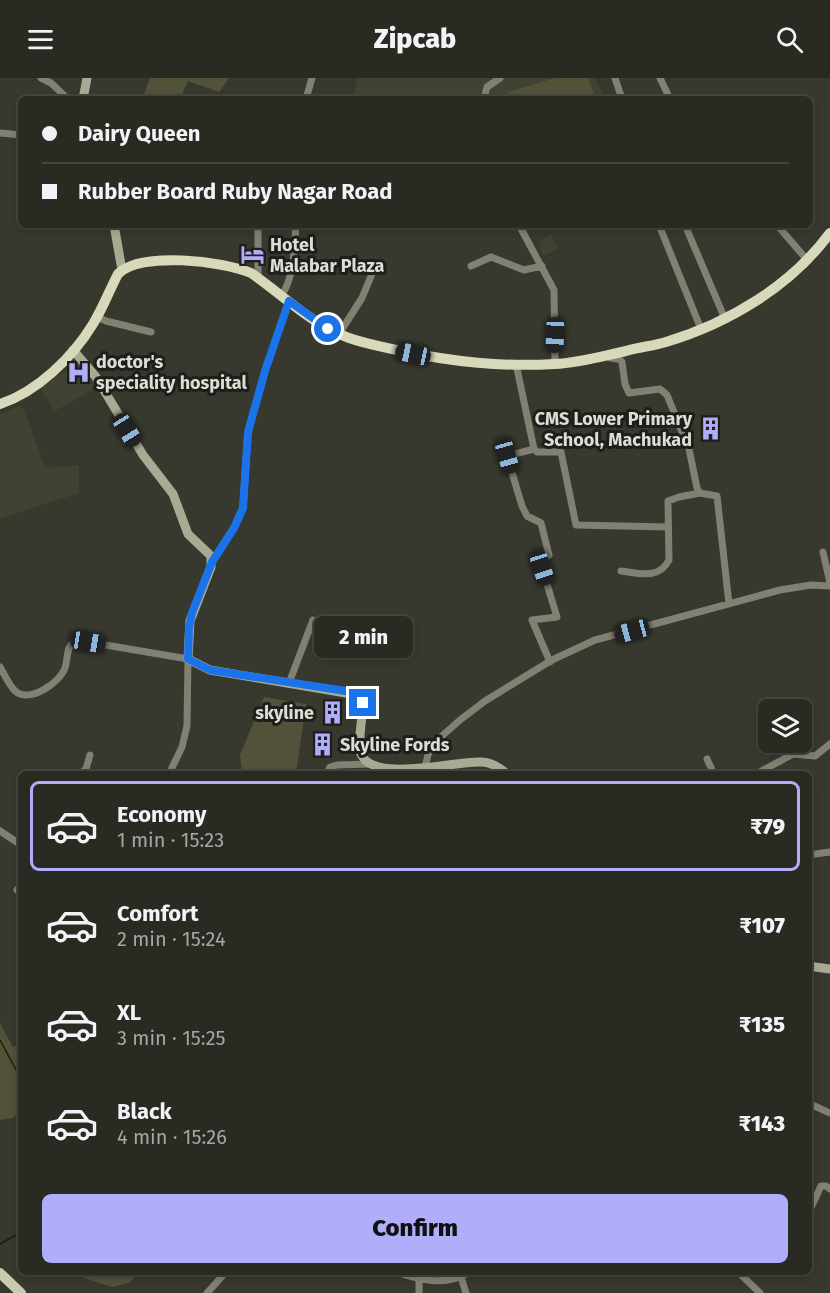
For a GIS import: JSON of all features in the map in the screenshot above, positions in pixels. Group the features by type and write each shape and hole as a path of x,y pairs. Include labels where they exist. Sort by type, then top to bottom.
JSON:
{"highway":[{"path":"0,404 18,397 38,383 73,350 88,332 113,282 122,270 148,262 197,262 238,268 258,279 317,322 339,334 362,342 440,360 470,363 555,364 658,344 725,319 761,297 808,261 830,233"}],"main road":[{"path":"84,96 87,78"},
{"path":"115,228 122,270"},
{"path":"73,350 96,376 142,455 172,494 185,528 207,551 212,562 190,621 188,659 210,670 352,692 362,697 360,751 362,756 379,768 482,762 504,771"},
{"path":"812,967 830,969"},
{"path":"0,1273 21,1293"}],"street":[{"path":"41,78 51,83 65,96"},
{"path":"307,96 312,78"},
{"path":"484,96 487,87 500,78"},
{"path":"615,78 621,96"},
{"path":"660,78 669,96"},
{"path":"0,133 18,135"},
{"path":"258,228 258,279"},
{"path":"212,562 234,528 243,508 248,432 292,272 296,228"},
{"path":"521,228 552,283 555,296 555,364"},
{"path":"686,228 725,319"},
{"path":"780,228 808,261"},
{"path":"661,230 701,329"},
{"path":"471,266 490,257 524,270 542,266"},
{"path":"339,334 362,298 376,264"},
{"path":"97,317 151,332"},
{"path":"590,359 615,358 622,362 625,384 629,393 660,389 667,395 689,448 700,493"},
{"path":"516,364 534,449 537,452 561,452 576,525 668,527"},
{"path":"534,449 507,456 522,506 527,516 541,524 549,555 542,561 542,568 557,617 532,620 550,663"},
{"path":"621,571 656,573 664,569 669,560 668,501 700,493 717,496 729,604"},
{"path":"425,767 434,743 460,720 485,701 550,663 595,640 793,587 830,584 823,552"},
{"path":"290,683 313,620"},
{"path":"0,667 15,691 28,694 53,684 61,676 65,668 68,647 74,642 88,642 188,659 188,726 182,747 170,771"},
{"path":"762,771 794,754 815,756 830,744"},
{"path":"84,771 90,755"},
{"path":"706,759 712,771"},
{"path":"328,771 330,767 338,765 372,764"},
{"path":"0,831 18,843"},
{"path":"812,854 830,852"},
{"path":"812,1105 830,1113"},
{"path":"812,1205 821,1186 830,1189"},
{"path":"207,1293 223,1275"},
{"path":"405,1275 419,1279 448,1281 465,1275"},
{"path":"741,1275 760,1293"},
{"path":"461,1277 466,1293"},
{"path":"419,1279 419,1293"}],"shaded area":[{"path":"150,78 229,78 219,92 188,81 181,96 143,96"},
{"path":"358,78 594,78 604,96 353,96"},
{"path":"555,78 588,78 595,96 509,96 508,92"},
{"path":"551,234 558,249 543,256 539,243"},
{"name":"doctor's speciality hospital","path":"85,359 100,386 55,411 39,387"},
{"path":"20,406 24,409 45,468 79,465 79,493 0,519 0,414"},
{"path":"264,697 306,704 296,771 242,771 240,755"},
{"path":"0,1023 13,1047 18,1045 18,1114 13,1118 0,1120"},
{"path":"75,1275 137,1275 128,1283 112,1287"}],"waterway":[{"path":"0,1040 18,1073"},
{"path":"0,1244 18,1234"}],"place":[{"name":"Hotel Malabar Plaza","path":"252,255"},
{"name":"doctor's speciality hospital","path":"78,372"},
{"name":"CMS Lower Primary School, Machukad","path":"710,429"},
{"name":"skyline","path":"332,713"},
{"name":"Skyline Fords","path":"322,745"}],"route":[{"path":"328,329 289,301 265,371 248,432 243,508 234,528 212,562 192,613 188,659 210,670 352,692 362,697 363,703"}]}
